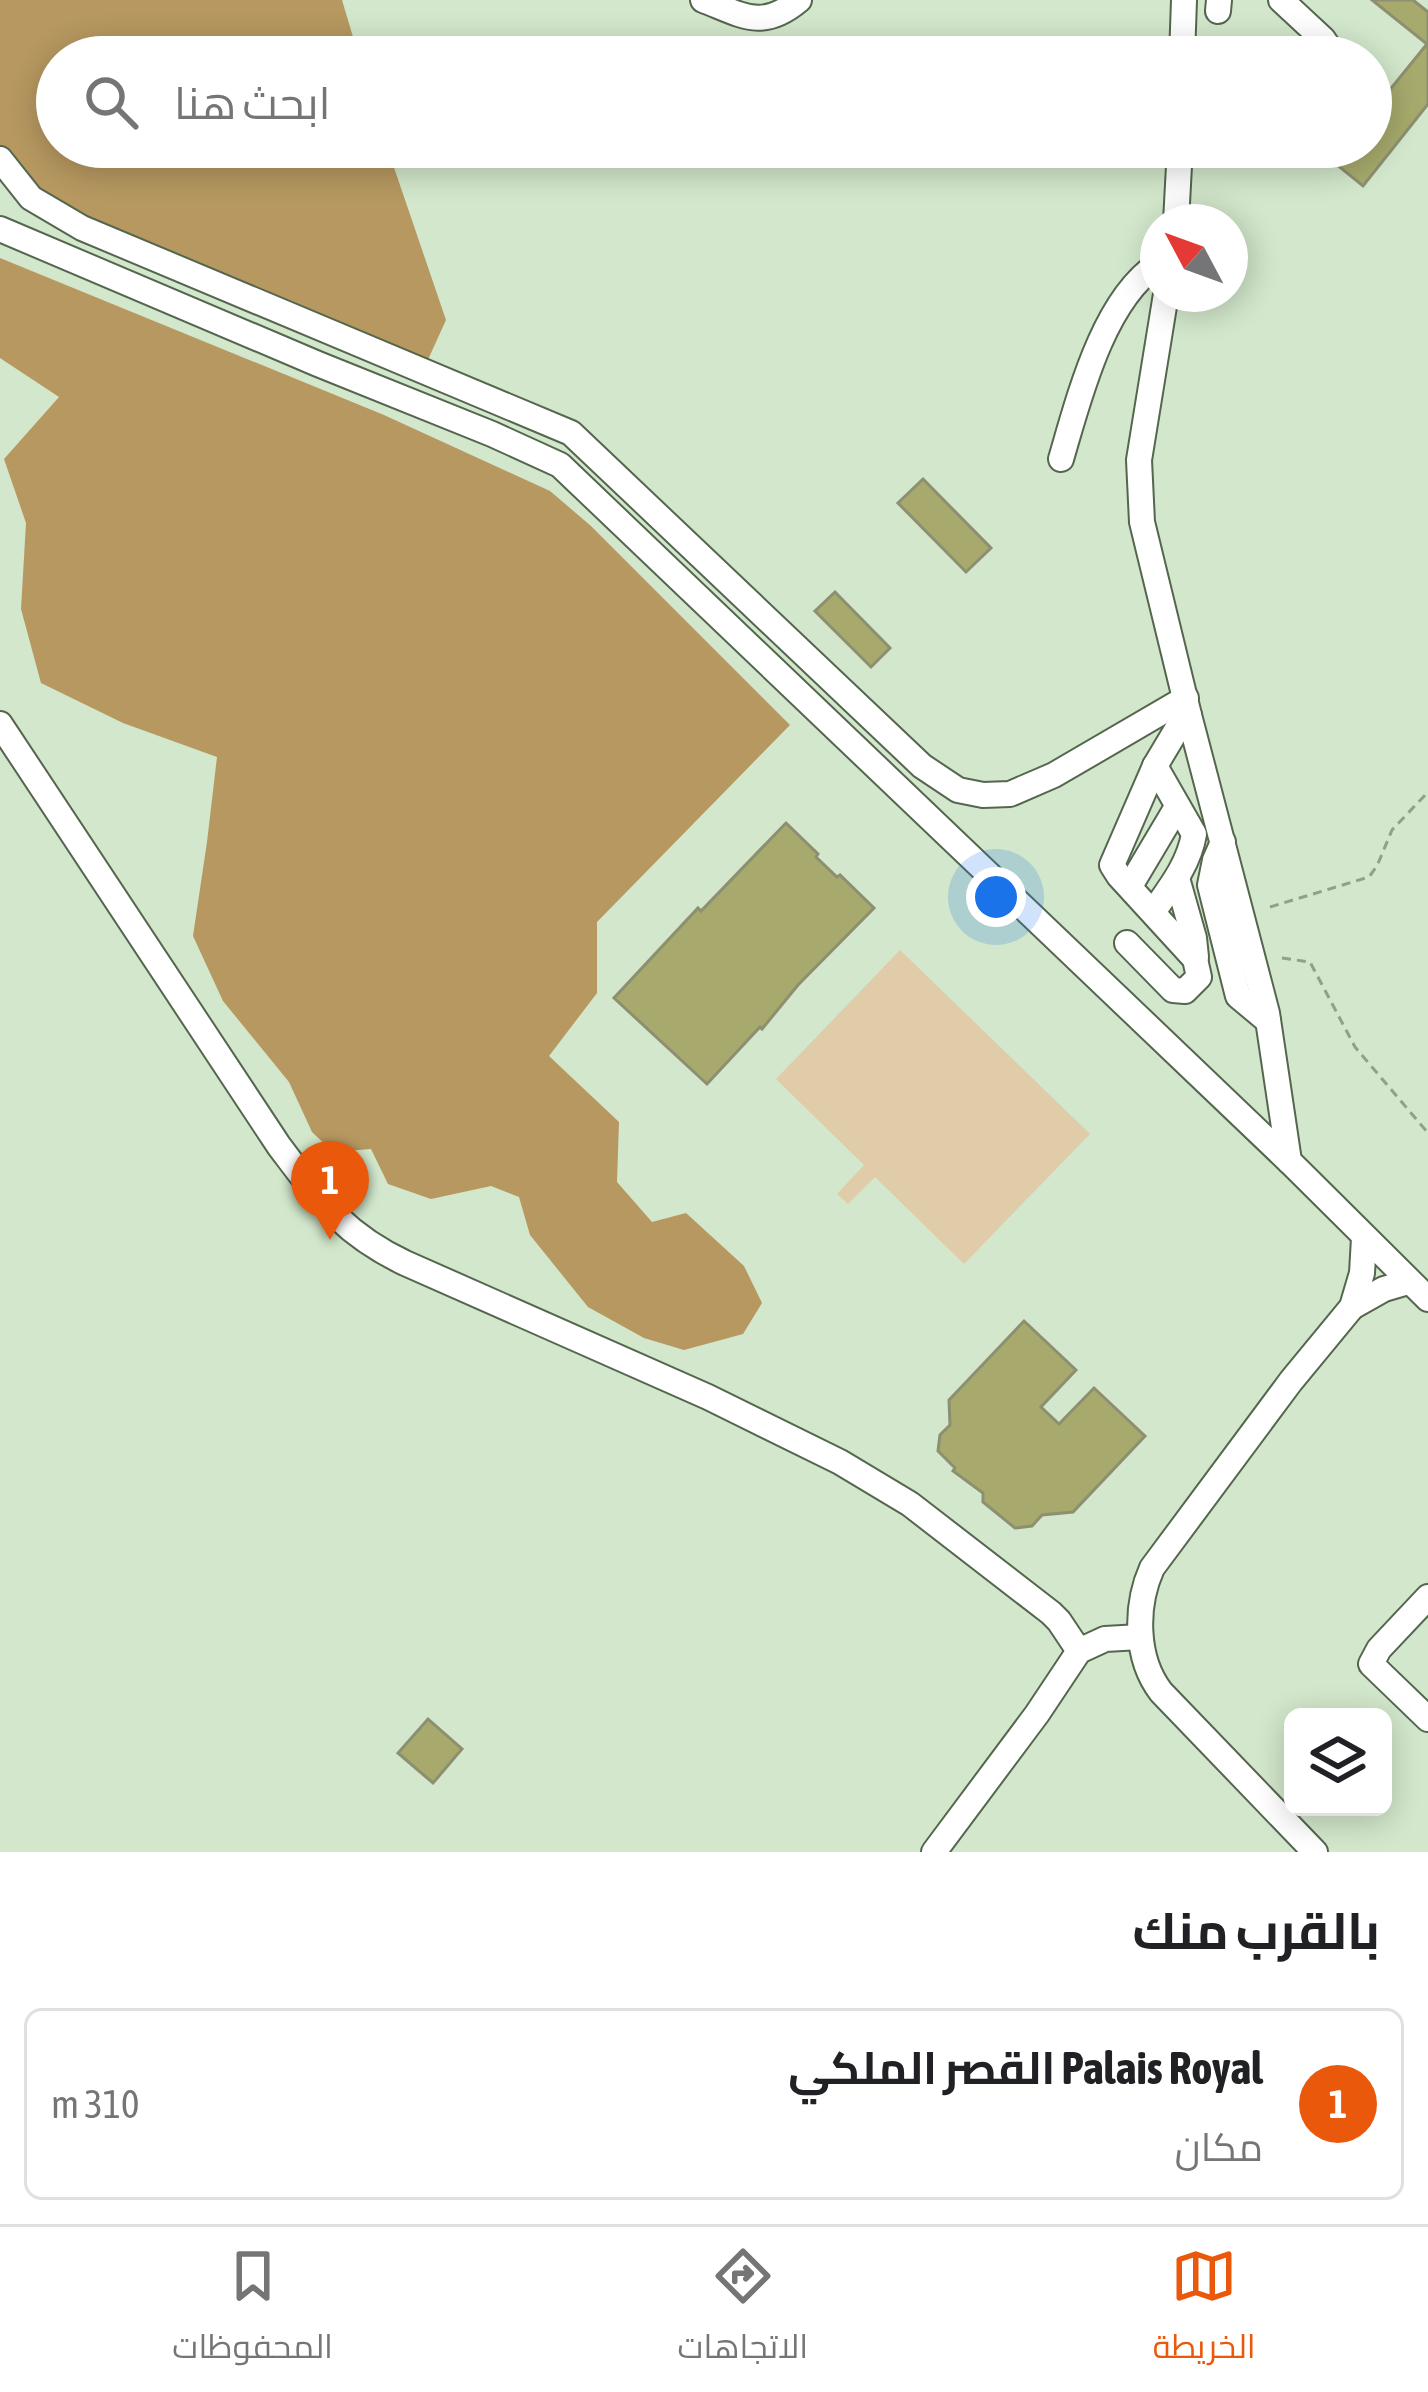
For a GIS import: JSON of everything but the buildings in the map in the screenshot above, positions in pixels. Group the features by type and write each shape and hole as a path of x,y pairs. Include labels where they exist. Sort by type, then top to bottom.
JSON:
{"street":[{"path":"703,0 760,19 775,17 800,0"},
{"path":"1183,36 1184,0"},
{"path":"1281,0 1320,36"},
{"path":"0,160 31,198 82,228 571,433 922,766 958,790 983,796 1010,794 1187,707"},
{"path":"1177,204 1179,168"},
{"path":"0,229 560,465 1428,1299"},
{"path":"1061,459 1081,391 1115,312 1140,275"},
{"path":"1163,312 1139,460 1142,522 1268,1021 1289,1161"},
{"path":"1127,943 1173,990 1184,991 1199,977 1195,959 1112,866 1155,766 1187,707"},
{"path":"0,724 279,1146 312,1192 359,1238 841,1462 888,1489 1051,1613 1079,1651"},
{"path":"1153,912 1177,878 1194,834 1155,766"},
{"path":"1130,886 1177,807"},
{"path":"1177,878 1196,965"},
{"path":"1316,1852 1161,1692 1152,1681 1140,1637 1144,1589 1152,1568 1352,1307 1362,1273 1364,1238"},
{"path":"1352,1307 1408,1282"},
{"path":"1428,1598 1379,1649 1371,1664 1428,1719"},
{"path":"934,1852 1079,1651 1105,1639 1140,1637"}],"path":[{"path":"1270,907 1369,878 1392,830 1428,792"},
{"path":"1282,958 1310,962 1355,1047 1428,1133"}],"shaded area":[{"path":"0,0 342,0 353,36 36,36 36,168 394,168 446,320 421,375 18,197 0,180"},
{"path":"0,258 384,415 550,491 790,725 597,922 597,993 549,1056 619,1122 617,1182 652,1222 686,1213 744,1266 762,1303 743,1334 684,1350 644,1338 588,1307 530,1235 519,1197 491,1186 431,1199 388,1184 371,1149 333,1152 312,1132 289,1082 223,1001 193,936 217,757 123,723 41,683 21,609 26,523 4,459 59,397 0,358"},
{"path":"900,950 1090,1134 964,1264 875,1177 848,1204 837,1194 864,1165 776,1079"}],"place":[{"name":"Palais Royal القصر الملكي","path":"330,1240"}]}
